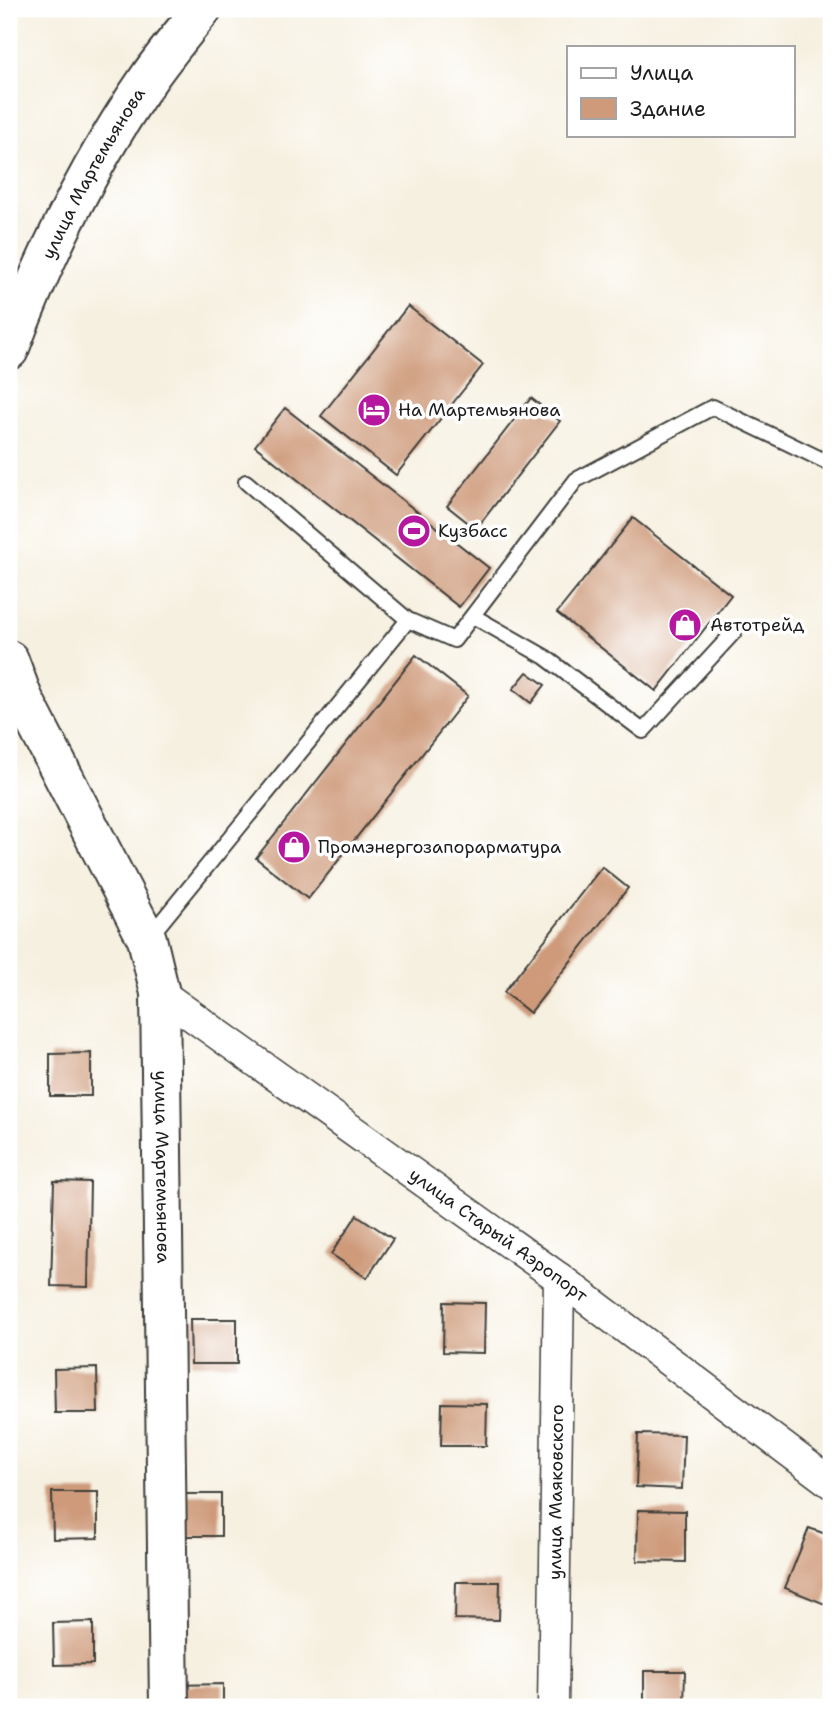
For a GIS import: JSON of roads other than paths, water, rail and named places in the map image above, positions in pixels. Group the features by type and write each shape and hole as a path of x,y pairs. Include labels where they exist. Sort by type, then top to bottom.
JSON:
{"street":[{"name":"улица Мартемьянова","path":"9,350 30,295 66,217 102,149 151,75 202,9"},
{"name":"улица Мартемьянова","path":"9,660 16,699 147,939 160,993 169,1707"},
{"name":"улица Старый Аэропорт","path":"160,993 559,1278 831,1483"},
{"name":"улица Маяковского","path":"553,1707 559,1278"}],"lane":[{"path":"246,482 408,620 454,640 576,480 713,407 831,464"},
{"path":"473,616 545,657 643,731 734,632"},
{"path":"147,939 408,620"}],"place":[{"name":"На Мартемьянова","path":"374,410"},
{"name":"Кузбасс","path":"414,531"},
{"name":"Автотрейд","path":"685,625"},
{"name":"Промэнергозапорарматура","path":"294,847"}]}
